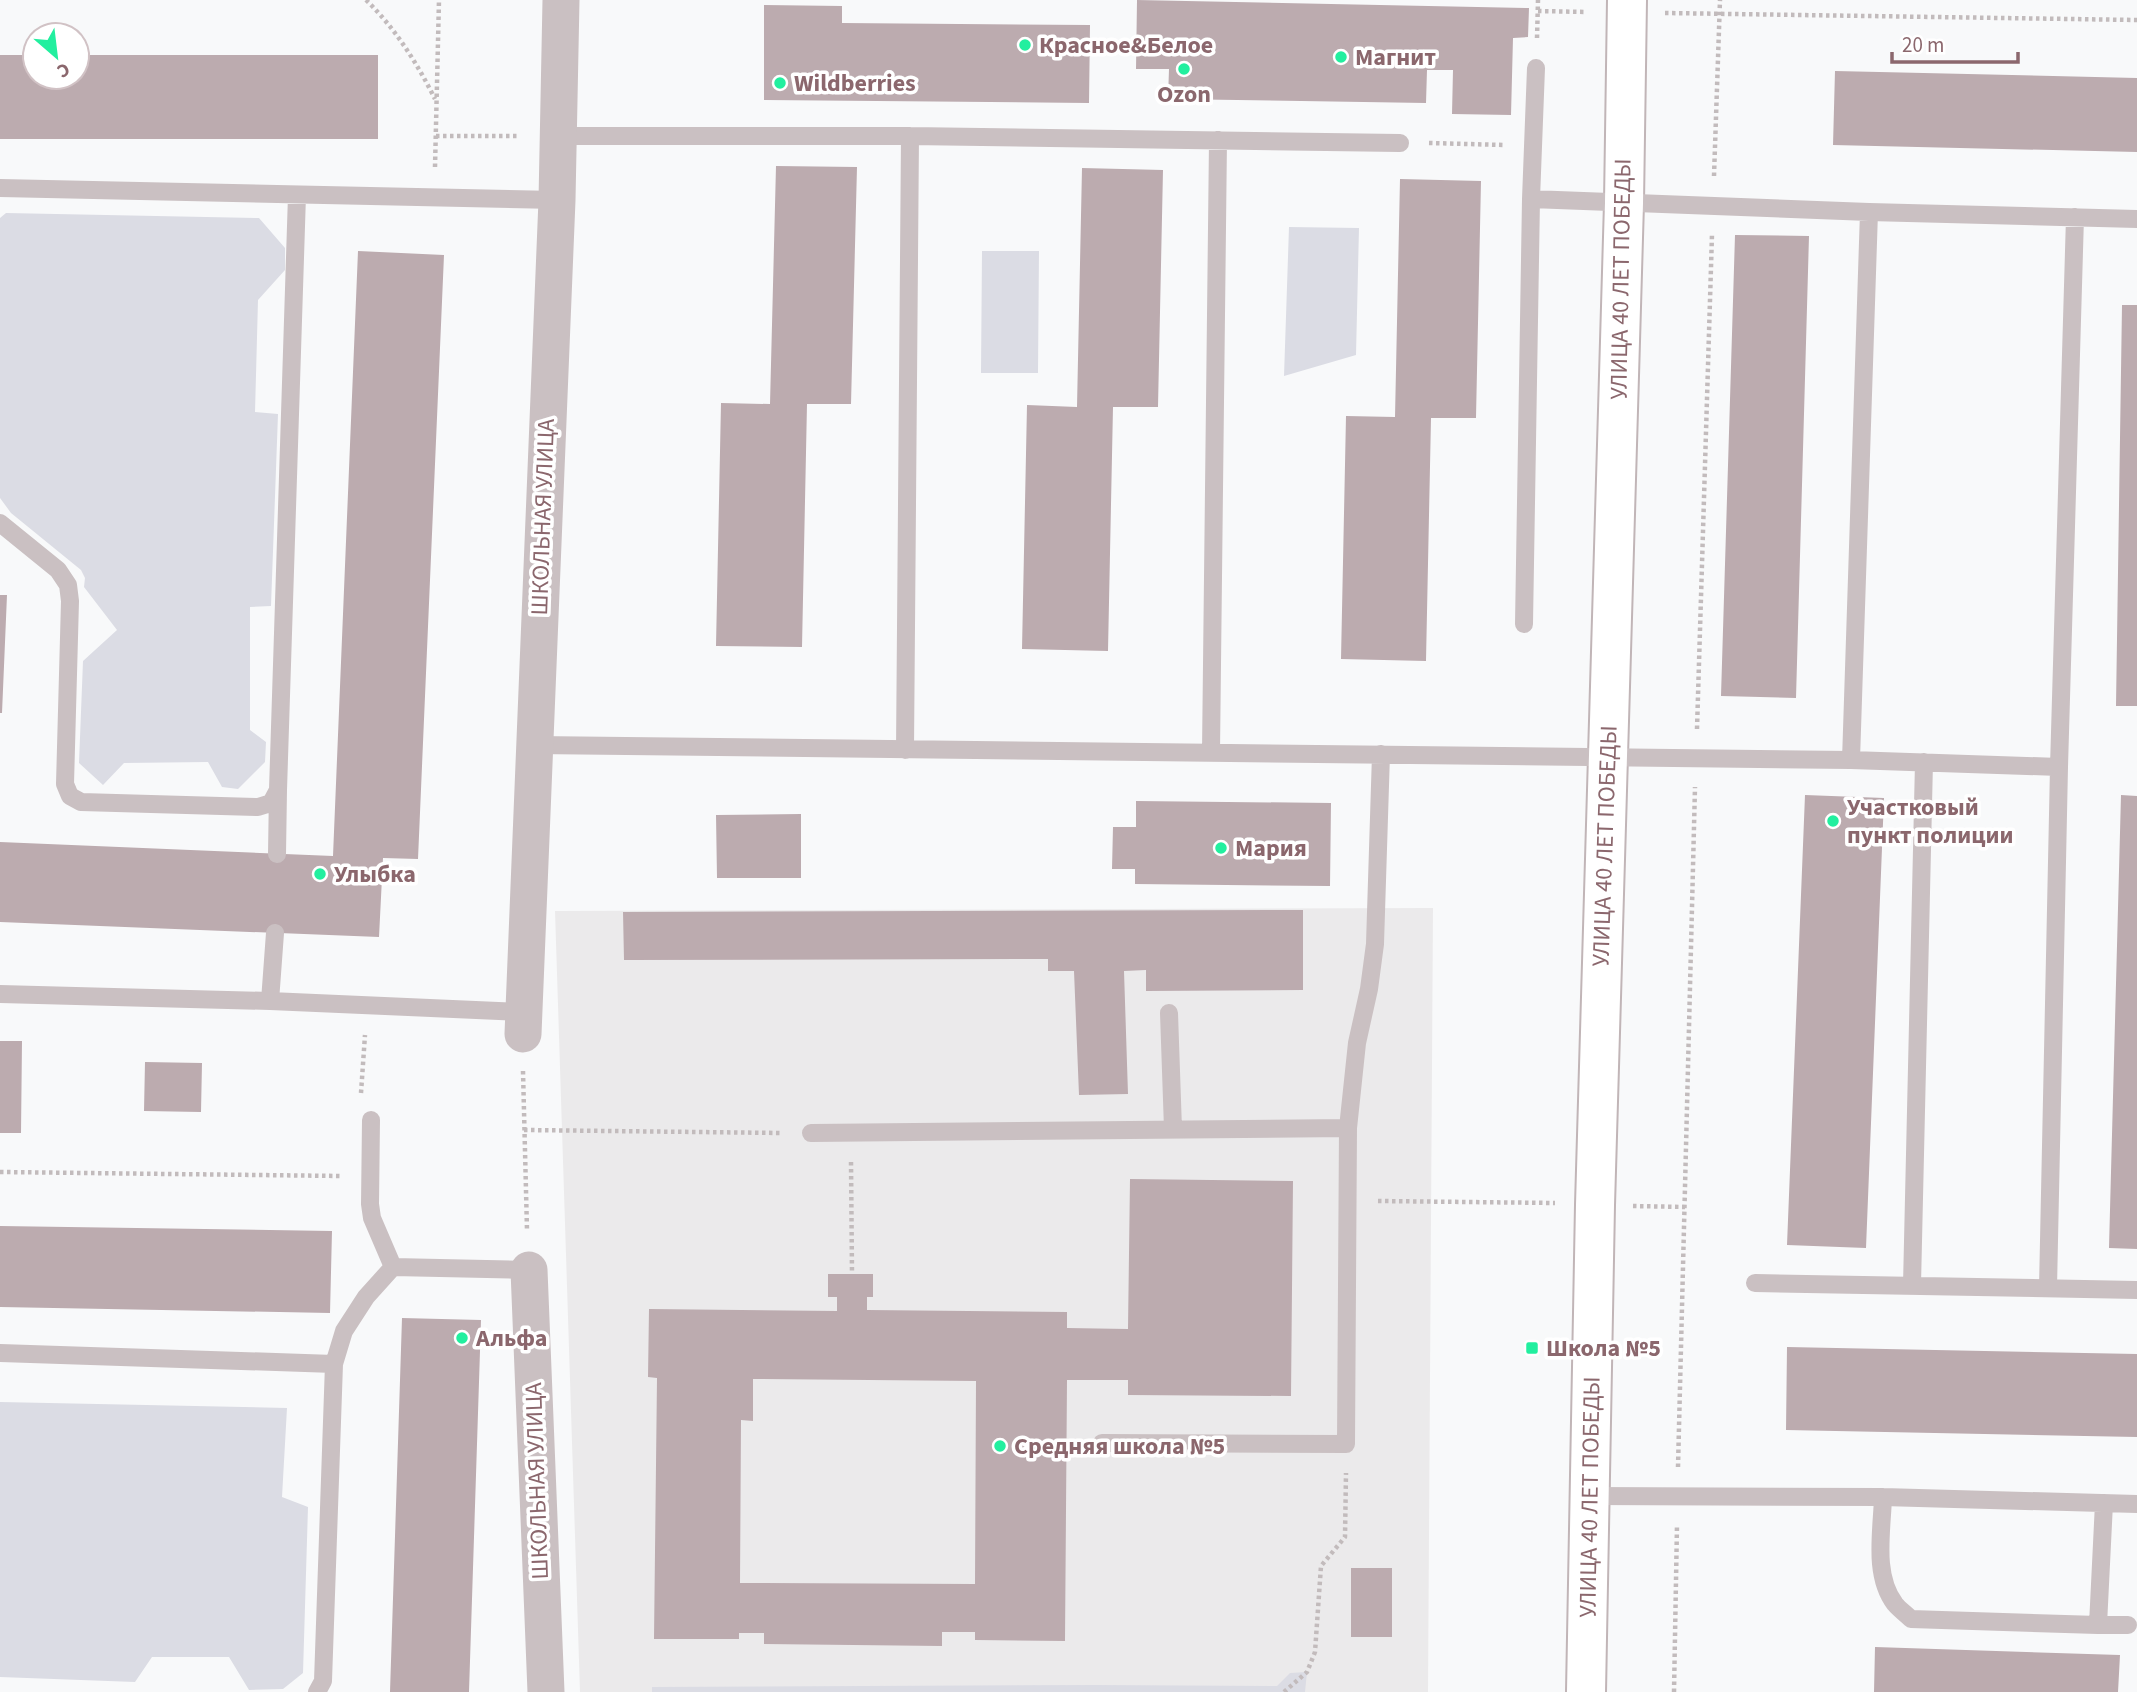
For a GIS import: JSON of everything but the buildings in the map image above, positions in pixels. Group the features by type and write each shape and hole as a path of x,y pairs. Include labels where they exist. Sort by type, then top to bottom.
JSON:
{"street":[{"name":"ШКОЛЬНАЯ УЛИЦА","path":"523,1023 557,200 561,0"},
{"name":"УЛИЦА 40 ЛЕТ ПОБЕДЫ","path":"1586,1692 1595,1205 1624,203 1627,6"},
{"name":"ШКОЛЬНАЯ УЛИЦА","path":"529,1270 546,1692"}],"lane":[{"path":"1524,624 1531,199 1536,68"},
{"path":"559,136 910,136 1400,143"},
{"path":"905,750 910,136"},
{"path":"1211,752 1218,140"},
{"path":"0,188 557,200"},
{"path":"277,854 298,195"},
{"path":"1531,199 2137,219"},
{"path":"1850,760 1869,212"},
{"path":"2048,1288 2059,767 2075,217"},
{"path":"0,523 58,570 68,585 70,601 65,783 69,796 81,802 258,807 271,803 278,790"},
{"path":"534,745 1850,760 2059,767"},
{"path":"1102,1443 1346,1444 1348,1128 1357,1043 1369,989 1375,944 1381,754"},
{"path":"1912,1285 1924,762"},
{"path":"270,1001 275,933"},
{"path":"0,994 367,1006 523,1023"},
{"path":"1169,1013 1173,1129"},
{"path":"370,1120 369,1176 372,1218 393,1267"},
{"path":"811,1133 1348,1128"},
{"path":"317,1692 323,1681 334,1364 344,1331 366,1297 393,1267 529,1270"},
{"path":"1755,1283 2137,1290"},
{"path":"0,1353 334,1364"},
{"path":"1590,1496 1883,1497 2137,1504"},
{"path":"1883,1497 1881,1560 1885,1584 1895,1604 1911,1619 2128,1625"},
{"path":"2098,1625 2104,1503"}],"path":[{"path":"366,0 407,49 437,102"},
{"path":"435,197 439,0"},
{"path":"1536,68 1538,0"},
{"path":"1674,1692 1696,758 1720,0"},
{"path":"1538,11 1627,6 1720,14 2137,20"},
{"path":"436,135 559,136"},
{"path":"1400,143 1533,145"},
{"path":"367,1006 361,1099 370,1120"},
{"path":"523,1023 529,1270"},
{"path":"524,1130 811,1133"},
{"path":"850,1133 852,1274"},
{"path":"0,1172 369,1176"},
{"path":"1348,1201 1508,1201 1685,1207"},
{"path":"1284,1692 1307,1672 1315,1652 1321,1566 1345,1537 1346,1444"}],"shaded area":[{"path":"6,213 259,218 285,248 285,270 258,300 255,412 278,414 271,606 250,607 250,730 266,742 265,762 238,789 222,787 208,762 124,763 103,785 79,763 83,661 117,630 84,587 85,578 81,570 11,513 0,498 0,218"},
{"path":"1289,227 1359,228 1356,355 1284,376"},
{"path":"982,251 1039,251 1038,373 981,373"},
{"name":"Средняя школа №5","path":"1433,908 1428,1692 580,1692 555,911"},
{"path":"0,1402 287,1408 282,1497 308,1507 303,1673 283,1689 249,1690 229,1657 152,1657 135,1682 0,1677"},
{"path":"1307,1672 1305,1692 652,1692 652,1687 1277,1686 1290,1673"}],"place":[{"name":"Красное&Белое","path":"1025,45"},
{"name":"Магнит","path":"1341,57"},
{"name":"Ozon","path":"1184,69"},
{"name":"Wildberries","path":"780,83"},
{"name":"Участковый пункт полиции","path":"1833,821"},
{"name":"Мария","path":"1221,848"},
{"name":"Улыбка","path":"320,874"},
{"name":"Альфа","path":"462,1338"},
{"name":"Школа №5","path":"1532,1348"},
{"name":"Средняя школа №5","path":"1000,1446"}]}
